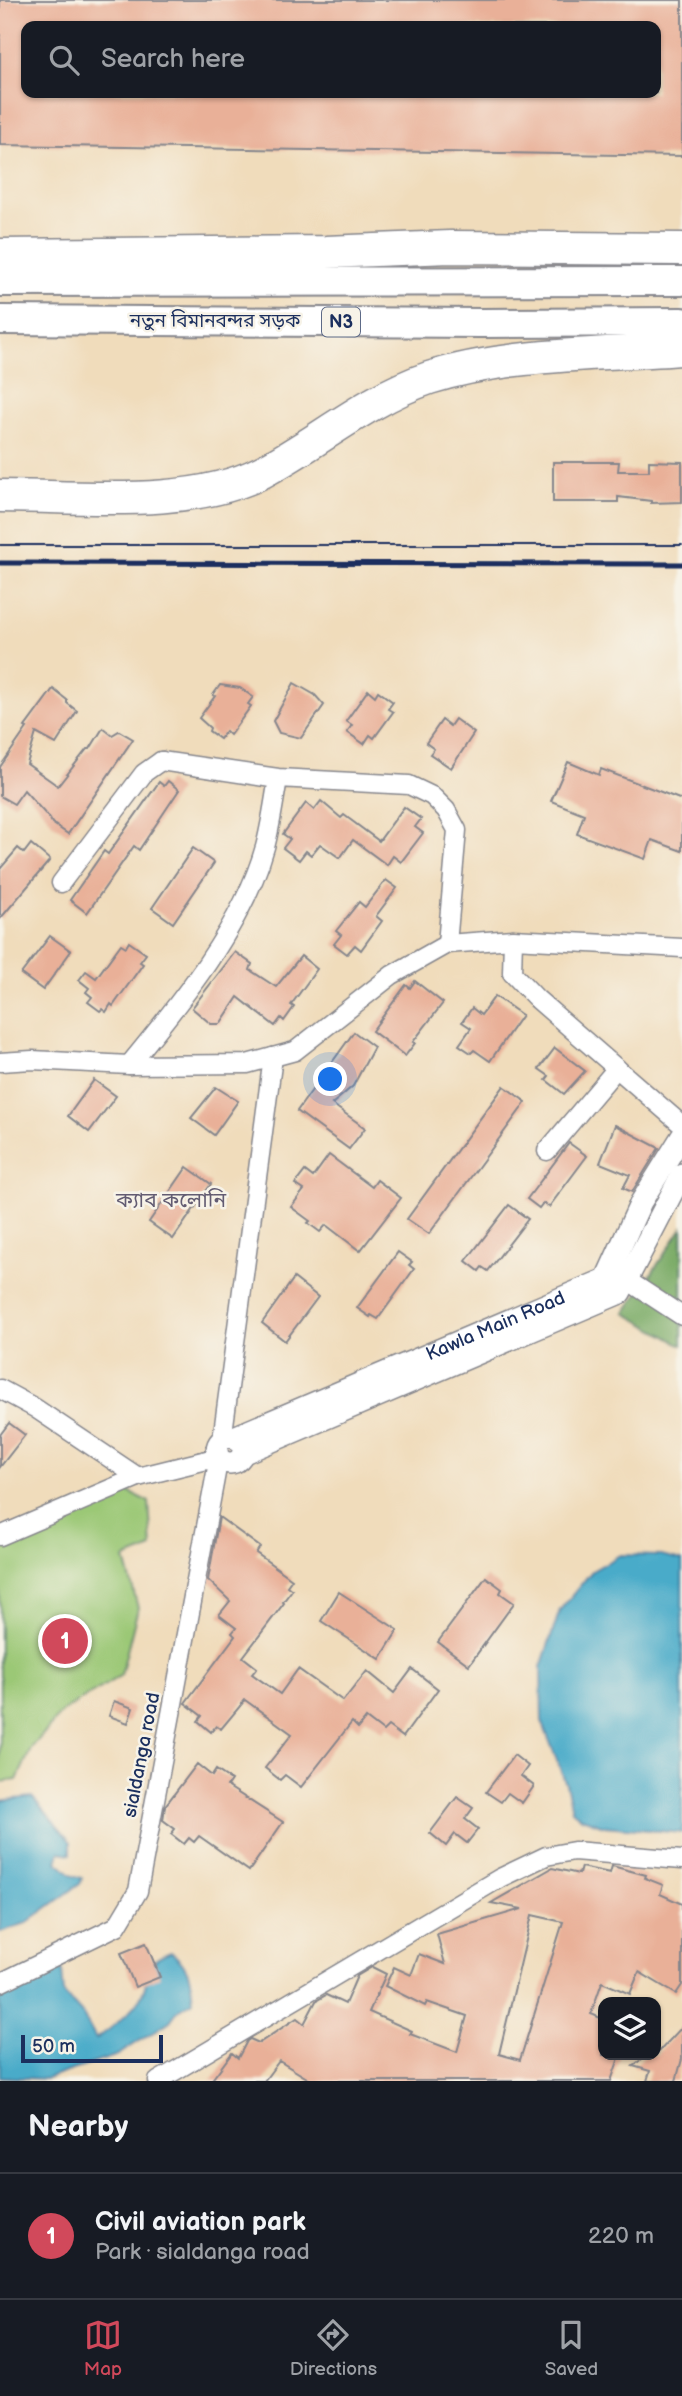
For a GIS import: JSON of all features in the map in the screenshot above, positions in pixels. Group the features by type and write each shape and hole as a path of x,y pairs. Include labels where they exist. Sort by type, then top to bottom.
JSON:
{"highway":[{"path":"0,255 326,252 438,247 682,249"},
{"name":"নতুন বিমানবন্দর সড়ক","path":"0,282 682,281"},
{"name":"নতুন বিমানবন্দর সড়ক","path":"0,320 682,322"},
{"path":"0,496 137,497 191,494 228,486 262,472 382,397 428,379 471,367 525,360 682,349"},
{"path":"525,360 589,369 682,362"}],"street":[{"path":"61,883 144,773 160,761 278,778 409,785 432,796 446,810 457,830 447,944"},
{"path":"129,1065 162,1026 206,965 245,900 265,848 278,779 174,763"},
{"path":"513,939 512,973 537,999 682,1125"},
{"path":"0,1062 32,1060 129,1065 247,1064 295,1051 392,975 447,944 513,939 682,948"},
{"name":"sialdanga road","path":"0,1983 117,1926 138,1891 229,1447 273,1057"},
{"path":"547,1151 617,1068"},
{"name":"Kawla Main Road","path":"229,1447 606,1279 641,1202 682,1136"},
{"name":"Kawla Main Road","path":"229,1447 620,1293 682,1174"},
{"path":"626,1280 682,1316"},
{"path":"0,1389 35,1408 138,1477"},
{"path":"0,1536 138,1477 229,1447"},
{"path":"158,2081 500,1878 546,1856 575,1851 682,1860"}],"green space":[{"path":"682,1228 682,1345 625,1313"},
{"path":"125,1490 149,1502 152,1548 125,1559 138,1608 121,1675 62,1712 32,1747 17,1780 0,1782 0,1543"}],"water":[{"path":"620,1555 661,1556 682,1561 682,1833 604,1826 582,1818 572,1810 566,1784 542,1721 541,1667 560,1610 592,1571"},
{"path":"32,1797 71,1842 71,1854 60,1852 57,1861 71,1874 82,1878 80,1884 26,1923 0,1932 0,1801"},
{"path":"171,1952 182,1962 188,1973 193,2001 178,2010 170,2021 118,2055 46,2079 0,2077 0,1979 61,1959 64,1994 83,2015 96,2039 131,2010 144,1990 150,1966 161,1956"}],"building":[{"path":"0,0 682,0 682,156 0,145"},
{"path":"649,461 682,462 682,502 651,503 618,497 618,502 553,502 553,462 619,462 618,471 649,471"},
{"path":"294,683 315,695 324,705 301,738 279,733 273,721"},
{"path":"220,685 240,688 253,697 248,704 251,706 230,735 226,731 220,739 209,731 210,728 199,718"},
{"path":"53,689 77,711 56,744 36,733 27,764 58,786 87,749 90,749 103,728 112,735 119,731 133,739 68,834 52,823 24,790 14,804 0,796 0,767"},
{"path":"368,690 375,696 378,691 393,702 388,709 393,712 374,738 370,735 364,744 347,732 352,725 346,721"},
{"path":"455,719 474,733 451,768 430,754 434,749 426,743 442,720 450,726"},
{"path":"568,762 599,775 601,769 682,800 682,851 652,840 645,859 577,834 584,814 551,801"},
{"path":"168,781 179,790 139,850 134,846 87,913 70,900 104,851 108,854 159,782 164,786"},
{"path":"321,801 341,818 344,815 379,841 404,807 421,819 415,827 423,833 401,862 393,856 387,865 353,840 340,858 320,844 311,855 306,851 299,860 283,848 290,839 283,834 306,803 314,810"},
{"path":"31,844 50,860 0,919 0,869 18,848 24,853"},
{"path":"193,848 214,863 173,923 152,908"},
{"path":"386,880 397,888 376,916 382,921 361,950 355,945 347,954 334,944 341,935 336,931 359,902 365,907"},
{"path":"50,936 71,951 43,990 21,974"},
{"path":"129,942 146,954 140,962 143,964 113,1006 111,1004 106,1012 102,1009 100,1011 88,1002 92,997 86,992 89,988 79,980 86,971 96,978 121,944 126,947"},
{"path":"235,952 252,964 250,970 276,987 301,956 317,969 291,1005 294,1007 284,1021 281,1018 275,1026 238,997 220,1024 211,1024 192,1008"},
{"path":"415,981 443,1003 405,1056 372,1031 406,985 410,988"},
{"path":"495,996 522,1015 490,1061 474,1050 471,1053 459,1045 471,1028 462,1022 472,1008 481,1015"},
{"path":"354,1032 374,1047 353,1086 332,1104 365,1128 349,1149 297,1111"},
{"path":"555,1048 585,1071 564,1094 546,1080 549,1076 539,1069"},
{"path":"94,1080 116,1096 89,1132 68,1116"},
{"path":"504,1086 526,1102 429,1234 407,1219"},
{"path":"216,1087 238,1101 214,1135 191,1118"},
{"path":"615,1125 659,1148 632,1192 623,1188 630,1175 600,1163"},
{"path":"569,1143 587,1156 549,1207 543,1203 539,1208 527,1199"},
{"path":"329,1155 372,1187 377,1180 401,1198 360,1251 326,1225 320,1232 291,1207 304,1190 295,1184 305,1171 313,1177"},
{"path":"187,1167 211,1184 173,1239 149,1222"},
{"path":"509,1205 528,1219 488,1271 482,1267 479,1271 466,1261"},
{"path":"398,1252 412,1262 409,1265 414,1269 378,1319 371,1315 370,1317 357,1308"},
{"path":"294,1278 318,1297 285,1341 262,1323"},
{"path":"9,1423 25,1435 0,1467 0,1435"},
{"path":"219,1517 260,1547 256,1553 292,1579 287,1586 292,1590 284,1603 243,1657 257,1668 252,1674 280,1694 298,1669 343,1701 367,1671 394,1693 412,1669 438,1689 403,1737 388,1726 383,1731 366,1718 358,1728 352,1722 301,1787 285,1775 280,1780 265,1768 292,1734 245,1700 221,1729 216,1726 211,1732 198,1721 202,1716 185,1703 235,1636 232,1633 236,1628 219,1615 230,1601 208,1580"},
{"path":"486,1577 502,1589 500,1593 514,1603 469,1665 438,1642"},
{"path":"339,1592 398,1630 380,1659 321,1621"},
{"path":"114,1701 133,1708 128,1723 109,1716"},
{"path":"514,1755 528,1766 521,1776 534,1786 522,1803 508,1793 501,1802 486,1792"},
{"path":"197,1764 212,1776 216,1770 231,1780 227,1786 283,1822 249,1871 199,1836 194,1842 189,1838 184,1844 171,1834 175,1829 163,1820 165,1806"},
{"path":"457,1797 473,1808 465,1819 478,1829 467,1843 455,1834 446,1846 430,1833"},
{"path":"612,1866 646,1875 645,1878 663,1885 660,1894 682,1904 682,1985 676,1994 639,1972 630,1994 602,1982 591,2014 598,2017 598,2060 618,2060 611,2081 312,2081 279,2061 264,2081 211,2081 232,2053 238,2058 247,2041 250,2039 259,2043 297,2018 304,2024 316,2001 326,1995 345,2004 357,1976 372,1967 386,1974 369,2012 412,2031 410,2034 457,2052 467,2016 427,2002 425,2006 385,1986 394,1967 411,1975 419,1954 445,1964 437,1934 522,1909 491,1903 552,1868 579,1874 581,1867 610,1873","holes":["532,1915 563,1922 520,2060 499,2054"]},
{"path":"146,1943 160,1977 135,1987 121,1953"},
{"path":"682,2027 682,2059 676,2081 647,2081 650,2071 633,2066 641,2060 661,2060 661,2050"}],"tram line":[{"path":"0,545 682,545"}],"railway":[{"path":"0,563 682,564"}],"place":[{"name":"Civil aviation park","path":"65,1641"}],"district":[{"name":"ক্যাব কলোনি","path":"171,1200"}]}
